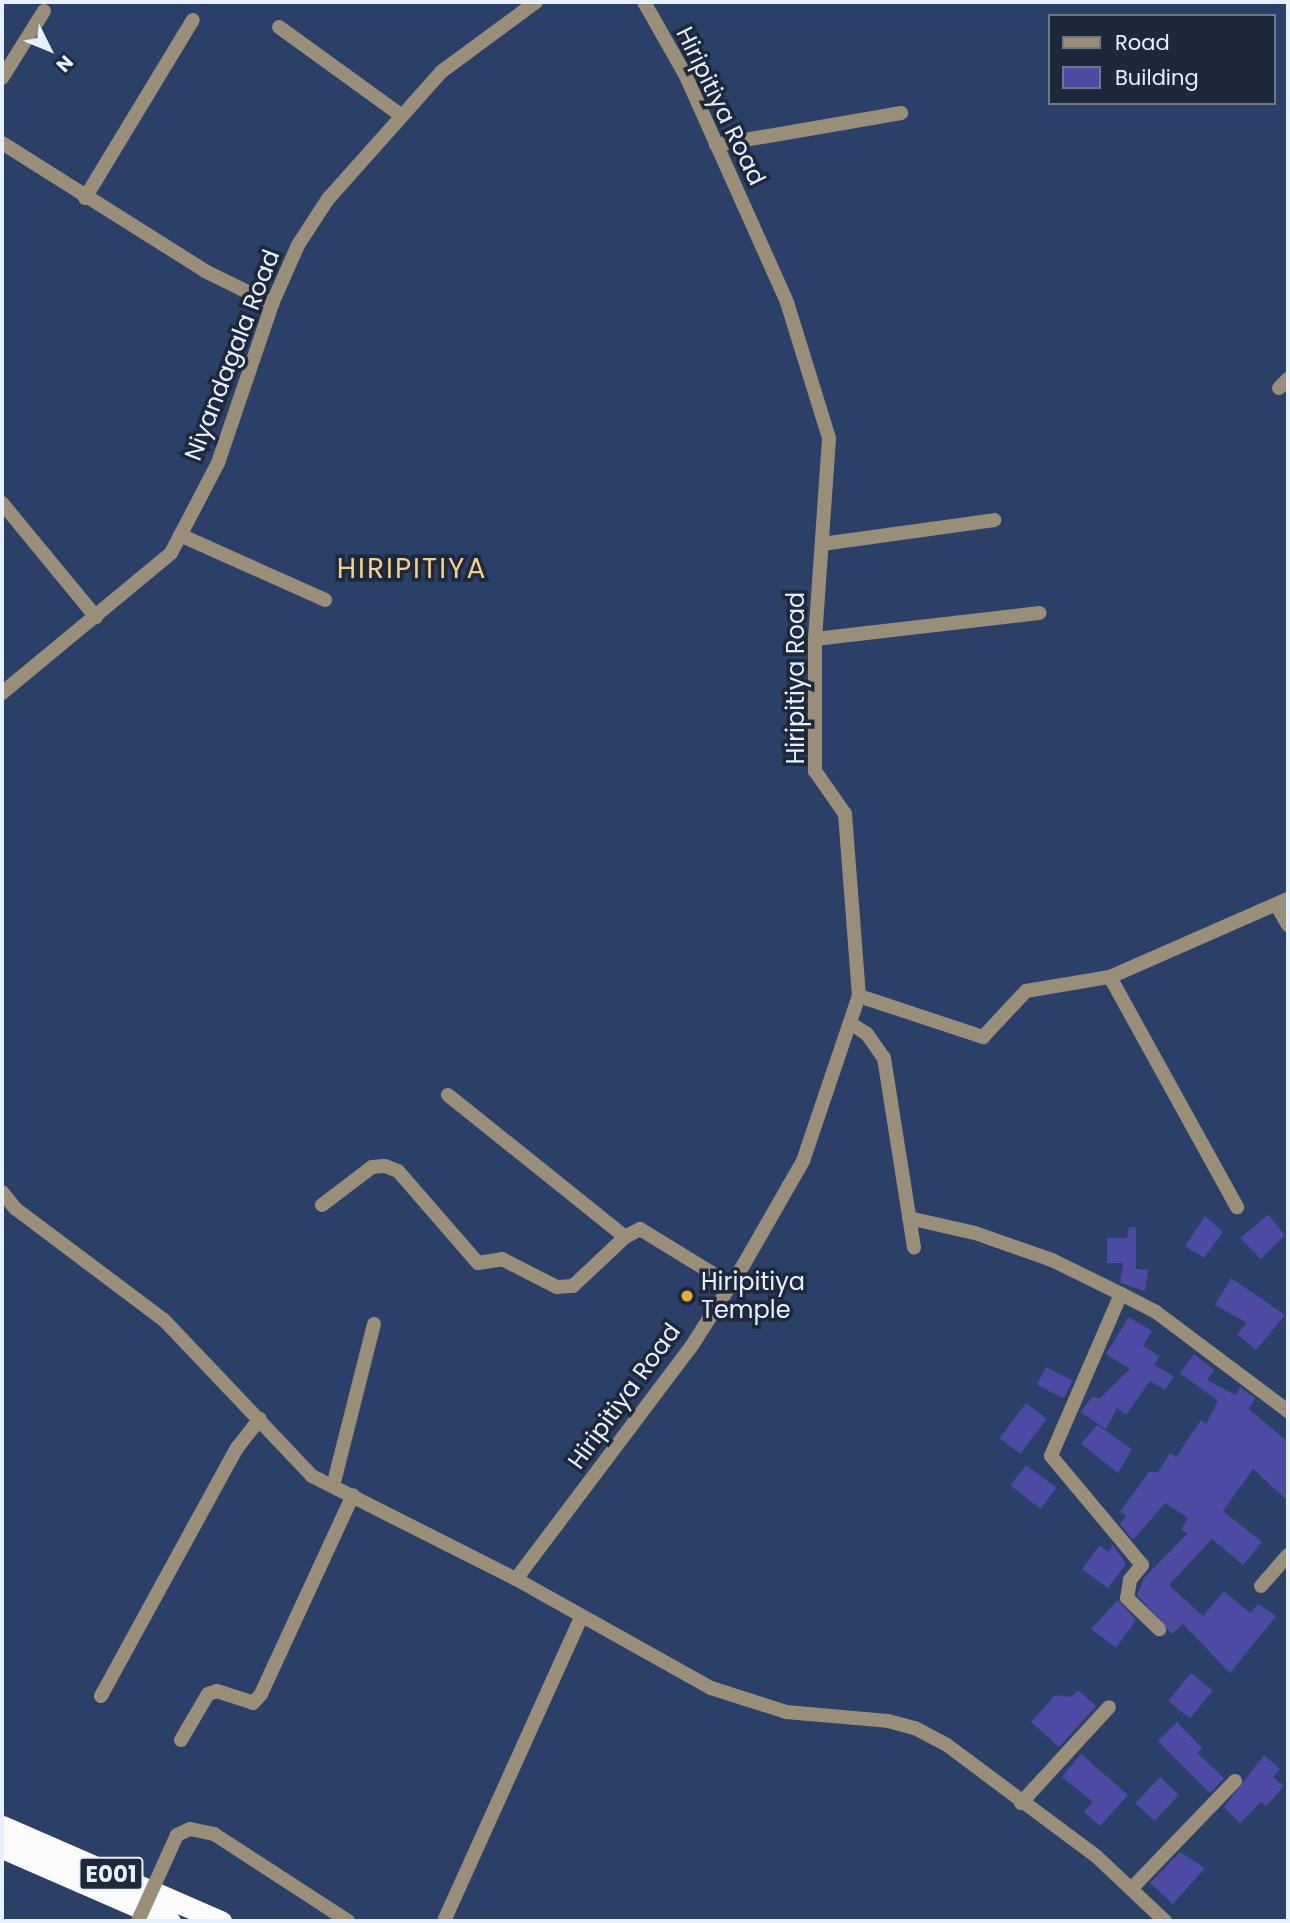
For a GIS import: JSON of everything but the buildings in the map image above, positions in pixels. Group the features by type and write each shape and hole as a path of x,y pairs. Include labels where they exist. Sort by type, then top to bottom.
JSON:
{"highway":[{"name":"E001","path":"2,1826 221,1921"},
{"name":"E001","path":"2,1848 170,1921"}],"street":[{"name":"Niyandagala Road","path":"2,693 171,552 218,463 272,304 298,245 328,199 400,114 441,72 536,2"},
{"name":"Hiripitiya Road","path":"516,1579 691,1347 728,1283 744,1264 803,1161 859,996 845,814 815,771 815,639 829,438 787,302 716,145 644,2"},
{"path":"2,78 44,11"},
{"path":"85,198 193,20"},
{"path":"279,27 400,114"},
{"path":"716,145 901,113"},
{"path":"2,143 85,198 205,271 272,304"},
{"path":"2,503 96,617"},
{"path":"822,544 994,520"},
{"path":"180,535 325,600"},
{"path":"815,639 1040,613"},
{"path":"859,996 983,1037 1026,991 1110,977 1282,903 1288,925"},
{"path":"1110,977 1237,1207"},
{"path":"850,1023 867,1034 884,1058 914,1248"},
{"path":"448,1095 625,1237"},
{"path":"322,1205 372,1167 385,1166 398,1171 478,1263 502,1259 557,1287 573,1286 625,1237 640,1228 728,1283"},
{"path":"2,1192 16,1209 164,1320 312,1476 516,1579 711,1688 786,1712 888,1721 915,1728 947,1745 1021,1803 1096,1856 1165,1921"},
{"path":"909,1217 975,1233 1052,1259 1121,1294 1156,1312 1288,1411"},
{"path":"1121,1294 1051,1456 1142,1565 1130,1580 1128,1598 1159,1629"},
{"path":"333,1486 374,1324"},
{"path":"102,1696 237,1448 260,1419"},
{"path":"181,1740 208,1694 217,1691 253,1703 261,1694 352,1495"},
{"path":"1261,1586 1288,1555"},
{"path":"444,1921 580,1617"},
{"path":"1021,1803 1110,1707"},
{"path":"1131,1889 1234,1781"},
{"path":"138,1921 177,1835 190,1829 214,1834 348,1921"}],"place":[{"name":"Hiripitiya Temple","path":"687,1296"}],"district":[{"name":"HIRIPITIYA","path":"412,569"}]}
